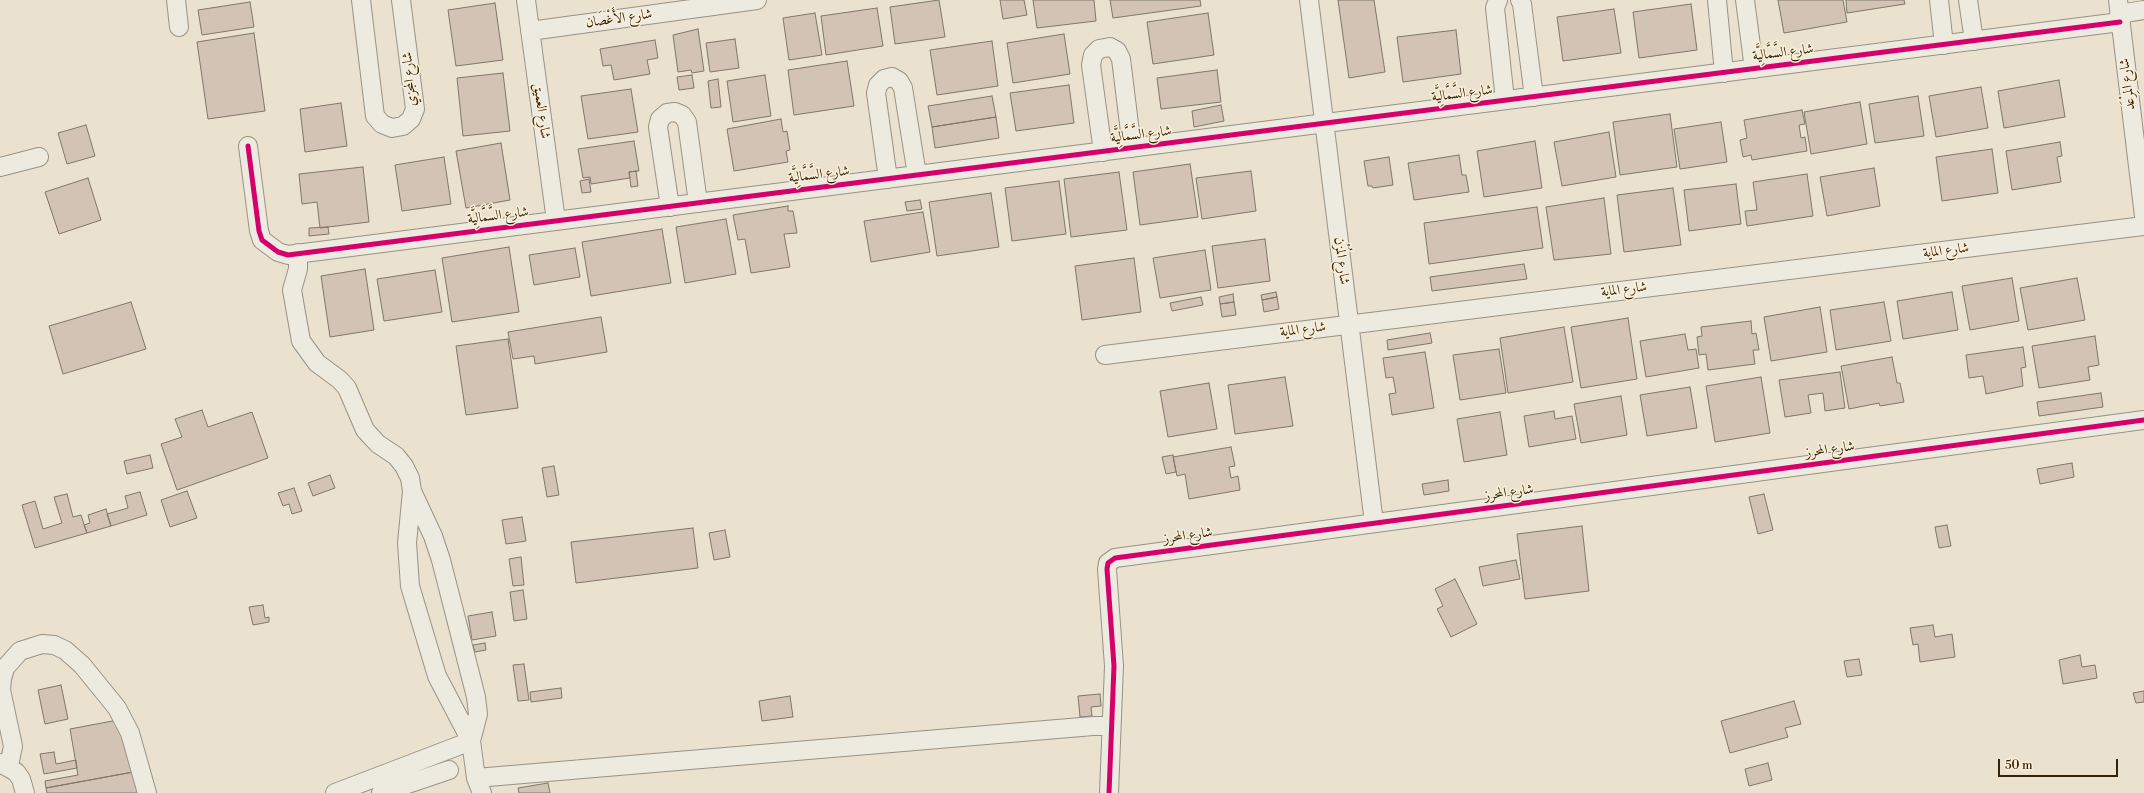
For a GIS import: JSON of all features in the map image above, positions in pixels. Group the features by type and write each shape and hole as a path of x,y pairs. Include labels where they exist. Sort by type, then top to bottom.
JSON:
{"street":[{"path":"176,0 179,27"},
{"name":"شارع المجزي","path":"361,0 375,116 382,124 392,128 403,126 411,119 415,110 401,0"},
{"name":"شارع العميق","path":"526,0 556,221"},
{"name":"شارع الأَغْصَان","path":"530,31 757,0"},
{"name":"شارع المُزْن","path":"1309,0 1374,523"},
{"name":"شارع السَّمَّالِيَّة","path":"1498,0 1495,8 1505,100"},
{"path":"1520,0 1522,4 1534,97"},
{"path":"1717,0 1724,73"},
{"name":"شارع السَّمَّالِيَّة","path":"1746,0 1754,69"},
{"path":"1939,0 1944,44"},
{"path":"1968,0 1974,41"},
{"name":"شارع السَّمَّالِيَّة","path":"248,146 259,231 262,240 278,252 288,255 1974,41 2119,12 2144,10"},
{"name":"شارع المِرْعَد","path":"2119,12 2144,216"},
{"name":"شارع السَّمَّالِيَّة","path":"1103,152 1091,65 1093,55 1099,49 1110,47 1117,51 1121,59 1132,148"},
{"path":"888,179 876,93 878,85 884,79 892,77 899,81 903,88 917,175"},
{"path":"670,207 658,126 660,119 667,113 675,112 682,115 687,122 698,203"},
{"path":"0,167 39,157"},
{"name":"شارع الماية","path":"1105,355 2144,226"},
{"path":"298,253 298,269 292,290 301,341 317,363 340,380 347,388 365,430 378,444 396,456 404,466 410,478 412,491 407,543 410,586 437,676 471,741 479,785 1094,726 1111,726"},
{"name":"شارع المحرز","path":"1108,793 1114,666 1107,569 1110,561 1117,558 2144,420"},
{"path":"412,491 433,536 441,560 476,697 478,714 471,741"},
{"path":"25,793 21,779 5,765 13,746 1,690 2,679 5,668 12,658 26,648 42,644 54,645 64,650 82,665 117,708 130,733 147,793"},
{"path":"335,793 471,741"},
{"path":"381,793 449,770"}],"building":[{"path":"939,0 945,37 895,44 890,7"},
{"path":"1000,0 1024,0 1027,15 1003,19"},
{"path":"1033,0 1094,0 1096,21 1037,28"},
{"path":"1110,0 1200,0 1201,6 1113,18"},
{"path":"1338,0 1374,0 1385,72 1349,78"},
{"path":"1778,0 1843,0 1847,22 1784,33"},
{"path":"1846,0 1904,0 1905,4 1847,13"},
{"path":"250,2 254,27 202,35 198,10"},
{"path":"495,3 503,60 456,66 448,10"},
{"path":"1691,4 1697,50 1639,58 1633,12"},
{"path":"877,8 883,46 826,55 821,16"},
{"path":"1614,9 1621,53 1563,61 1557,17"},
{"path":"815,13 822,55 789,60 783,18"},
{"path":"1208,13 1214,55 1153,64 1147,22"},
{"path":"698,29 704,71 692,73 691,70 678,72 673,35"},
{"path":"1456,30 1461,74 1403,82 1397,37"},
{"path":"254,33 265,111 208,119 197,42"},
{"path":"1064,34 1070,74 1013,83 1007,43"},
{"path":"735,39 739,68 710,72 706,43"},
{"path":"655,40 658,58 647,60 650,74 614,80 611,65 603,66 600,49"},
{"path":"992,41 998,86 937,95 930,50"},
{"path":"847,61 854,106 794,115 788,70"},
{"path":"1217,70 1221,102 1161,109 1157,78"},
{"path":"503,73 510,131 463,136 457,78"},
{"path":"692,75 694,88 679,90 677,77"},
{"path":"765,75 771,116 733,122 727,81"},
{"path":"718,79 721,107 711,108 708,81"},
{"path":"2059,80 2065,117 2004,128 1998,91"},
{"path":"1069,85 1074,123 1016,131 1010,93"},
{"path":"1981,87 1988,128 1936,137 1929,96"},
{"path":"631,89 638,132 588,139 581,96"},
{"path":"992,96 996,117 932,127 928,106"},
{"path":"1918,96 1924,136 1875,143 1869,104"},
{"path":"1860,102 1867,144 1811,154 1804,112"},
{"path":"341,103 347,146 305,152 300,109"},
{"path":"1221,105 1224,121 1194,127 1192,111"},
{"path":"1802,110 1805,124 1799,125 1801,138 1805,137 1807,151 1752,160 1751,155 1743,157 1740,140 1747,138 1744,120"},
{"path":"1670,114 1677,167 1620,175 1613,122"},
{"path":"996,117 999,138 935,148 932,127"},
{"path":"781,119 783,132 787,131 790,150 786,151 788,162 734,171 727,129"},
{"path":"1721,122 1727,162 1680,169 1674,129"},
{"path":"86,125 95,156 67,164 58,133"},
{"path":"1609,132 1616,177 1562,186 1554,142"},
{"path":"634,141 639,171 629,172 630,178 591,184 590,177 583,178 578,149"},
{"path":"1535,141 1542,188 1484,197 1477,151"},
{"path":"2060,142 2062,156 2057,157 2061,182 2012,190 2006,151"},
{"path":"501,143 510,200 466,208 456,151"},
{"path":"1992,149 1998,193 1942,201 1936,157"},
{"path":"1459,155 1462,175 1466,175 1469,192 1414,200 1408,163"},
{"path":"444,157 451,204 402,211 395,165"},
{"path":"1389,157 1393,185 1373,188 1372,186 1368,186 1364,161"},
{"path":"1190,164 1198,217 1140,225 1133,172"},
{"path":"363,167 369,222 320,228 317,202 302,204 299,174"},
{"path":"1874,168 1880,206 1827,216 1820,177"},
{"path":"636,171 638,186 631,187 629,172"},
{"path":"1251,171 1256,211 1202,219 1196,178"},
{"path":"1119,172 1127,230 1071,237 1064,179"},
{"path":"1807,174 1813,216 1747,226 1745,211 1757,210 1753,182"},
{"path":"88,178 101,220 59,234 45,192"},
{"path":"589,179 591,192 582,193 580,181"},
{"path":"1059,181 1066,234 1012,241 1005,188"},
{"path":"1736,184 1741,224 1689,231 1684,190"},
{"path":"1673,188 1681,245 1624,252 1617,195"},
{"path":"991,193 999,247 937,256 929,202"},
{"path":"1604,198 1611,254 1554,260 1546,207"},
{"path":"920,200 922,209 907,211 905,202"},
{"path":"788,206 788,211 793,211 797,233 784,234 790,267 751,273 745,239 738,240 733,215"},
{"path":"1537,207 1543,248 1429,264 1424,223"},
{"path":"923,212 930,252 871,262 864,221"},
{"path":"726,219 736,274 685,283 676,227"},
{"path":"328,227 329,234 309,236 309,228"},
{"path":"662,229 671,283 591,296 582,242"},
{"path":"1265,239 1270,281 1218,288 1212,246"},
{"path":"509,247 519,312 452,322 442,258"},
{"path":"575,248 580,277 534,285 529,255"},
{"path":"1205,250 1211,290 1160,298 1153,258"},
{"path":"1134,258 1141,312 1082,320 1075,266"},
{"path":"1524,264 1527,279 1432,291 1430,277"},
{"path":"365,269 374,330 330,337 321,276"},
{"path":"435,270 442,312 384,321 377,279"},
{"path":"2012,278 2019,321 1970,330 1962,286"},
{"path":"2077,278 2085,320 2028,330 2020,288"},
{"path":"1276,292 1277,297 1262,300 1261,295"},
{"path":"1952,292 1958,330 1903,339 1897,301"},
{"path":"1233,294 1234,302 1220,304 1219,297"},
{"path":"1201,297 1203,305 1172,311 1170,303"},
{"path":"1277,297 1279,309 1264,312 1262,300"},
{"path":"131,302 146,349 63,374 49,326"},
{"path":"1234,302 1236,315 1222,317 1220,304"},
{"path":"1884,302 1891,341 1836,350 1830,310"},
{"path":"1820,307 1827,352 1771,361 1764,317"},
{"path":"601,317 607,352 535,364 534,356 513,359 508,332"},
{"path":"1628,318 1637,379 1581,388 1571,327"},
{"path":"1751,321 1752,334 1756,333 1759,350 1753,350 1755,364 1708,370 1706,354 1699,355 1697,337 1702,336 1701,327"},
{"path":"1564,327 1573,382 1508,393 1500,338"},
{"path":"1430,333 1432,343 1388,350 1387,340"},
{"path":"1685,334 1688,350 1696,349 1699,368 1646,377 1640,341"},
{"path":"2095,336 2099,365 2088,367 2090,380 2039,388 2032,346"},
{"path":"508,339 518,408 466,415 456,346"},
{"path":"2023,347 2026,367 2021,368 2023,386 1986,394 1983,376 1969,378 1966,355"},
{"path":"1499,349 1506,393 1460,400 1453,355"},
{"path":"1425,352 1434,408 1392,415 1389,394 1396,393 1393,377 1386,378 1383,358"},
{"path":"1892,357 1897,383 1900,383 1904,402 1880,406 1879,403 1849,409 1841,366"},
{"path":"1840,372 1845,408 1825,411 1823,393 1808,395 1811,413 1785,417 1779,380"},
{"path":"1285,377 1293,426 1235,434 1228,385"},
{"path":"1761,377 1770,433 1715,442 1706,386"},
{"path":"1209,383 1217,429 1168,437 1160,391"},
{"path":"1690,387 1697,428 1647,436 1640,395"},
{"path":"2101,393 2103,407 2039,416 2037,402"},
{"path":"1621,396 1627,435 1581,443 1574,404"},
{"path":"202,410 208,427 252,412 268,458 177,490 161,444 182,437 175,419"},
{"path":"1554,411 1555,419 1572,416 1576,439 1529,447 1524,416"},
{"path":"1500,412 1507,455 1464,462 1457,419"},
{"path":"1231,447 1235,466 1229,467 1231,478 1238,476 1240,490 1189,499 1185,474 1177,476 1173,457"},
{"path":"150,455 153,468 127,474 124,461"},
{"path":"1173,455 1176,472 1166,474 1162,457"},
{"path":"2072,463 2074,477 2040,484 2037,469"},
{"path":"554,466 559,495 547,497 542,468"},
{"path":"330,475 335,488 313,496 308,483"},
{"path":"1448,480 1449,491 1424,495 1422,484"},
{"path":"294,488 302,511 292,514 289,504 283,506 278,493"},
{"path":"187,491 197,518 170,527 161,500"},
{"path":"140,492 147,515 111,526 107,514 128,508 125,496"},
{"path":"67,494 73,517 81,515 87,533 35,548 22,505 35,501 43,529 62,523 54,497"},
{"path":"1764,494 1773,530 1758,534 1749,497"},
{"path":"106,509 111,526 87,533 84,525 90,523 88,515"},
{"path":"522,517 526,541 506,544 502,520"},
{"path":"1947,525 1951,546 1939,548 1935,527"},
{"path":"1582,526 1589,591 1525,599 1517,534"},
{"path":"693,528 698,568 576,583 571,542"},
{"path":"725,530 730,557 714,560 709,533"},
{"path":"521,557 524,585 513,586 509,559"},
{"path":"1516,560 1520,579 1483,586 1479,567"},
{"path":"1455,579 1477,624 1451,637 1437,609 1443,606 1435,589"},
{"path":"523,590 527,619 514,621 510,592"},
{"path":"263,605 265,618 269,617 269,622 253,625 249,607"},
{"path":"492,612 496,636 472,640 468,616"},
{"path":"1933,625 1935,637 1952,634 1955,657 1920,662 1918,644 1913,645 1910,628"},
{"path":"485,643 486,650 475,652 473,645"},
{"path":"2080,655 2082,667 2095,665 2097,678 2063,684 2059,660"},
{"path":"1859,659 1862,675 1847,677 1844,661"},
{"path":"524,664 529,700 518,701 513,665"},
{"path":"61,685 68,719 45,724 38,690"},
{"path":"561,688 562,698 531,702 530,692"},
{"path":"2144,691 2144,702 2136,703 2133,693"},
{"path":"1100,694 1101,706 1091,707 1092,716 1080,717 1078,696"},
{"path":"790,696 793,717 762,721 759,701"},
{"path":"1794,701 1801,724 1785,728 1788,737 1730,753 1721,721"},
{"path":"123,719 133,772 46,788 45,781 78,775 70,729"},
{"path":"54,752 56,764 76,760 77,768 44,774 40,754"},
{"path":"1768,763 1772,780 1749,786 1745,769"},
{"path":"139,771 143,793 47,793 46,788"},
{"path":"548,783 550,793 519,793 518,788"}],"cycle path":[{"path":"248,146 259,231 262,240 278,252 288,255 2120,22"},
{"path":"1109,793 1114,666 1107,569 1108,563 1115,558 2144,420"}]}
